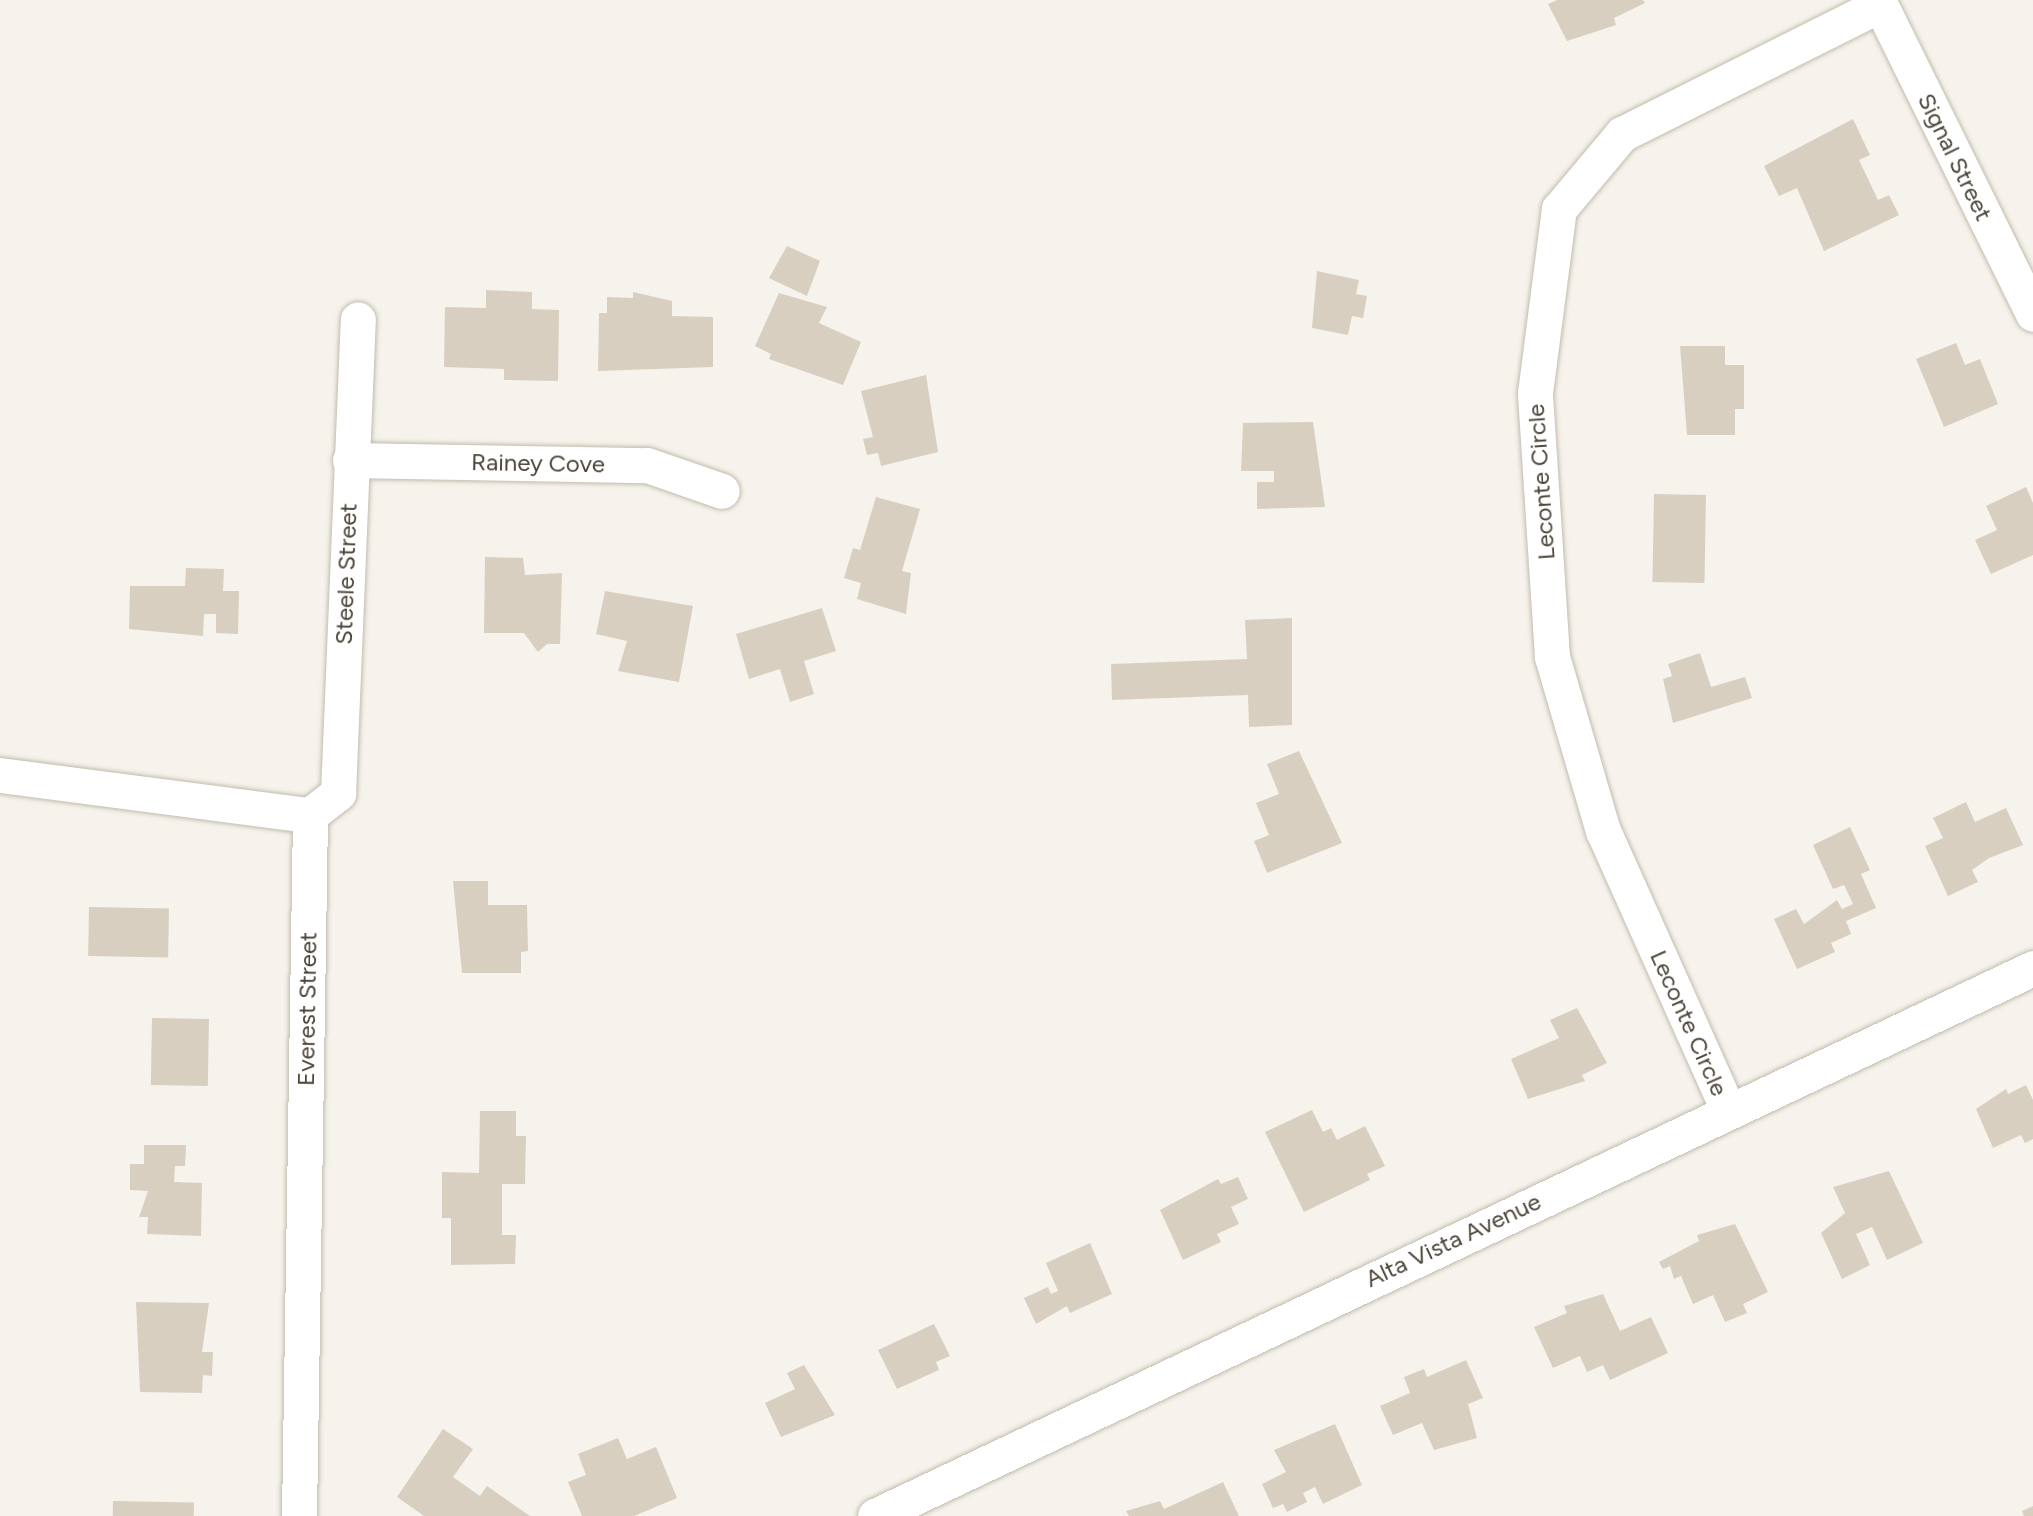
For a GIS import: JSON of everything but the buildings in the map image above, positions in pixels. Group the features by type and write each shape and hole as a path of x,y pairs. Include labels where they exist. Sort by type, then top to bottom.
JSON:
{"street":[{"name":"Signal Street","path":"1879,3 2033,314"},
{"name":"Leconte Circle","path":"1728,1110 1603,831 1552,657 1535,393 1559,209 1622,134 1879,3"},
{"name":"Steele Street","path":"310,815 338,793 358,318"},
{"name":"Rainey Cove","path":"350,460 647,465 722,491"},
{"path":"0,775 310,815"},
{"name":"Everest Street","path":"299,1516 310,815"},
{"name":"Alta Vista Avenue","path":"875,1516 1728,1110 2033,968"}]}
